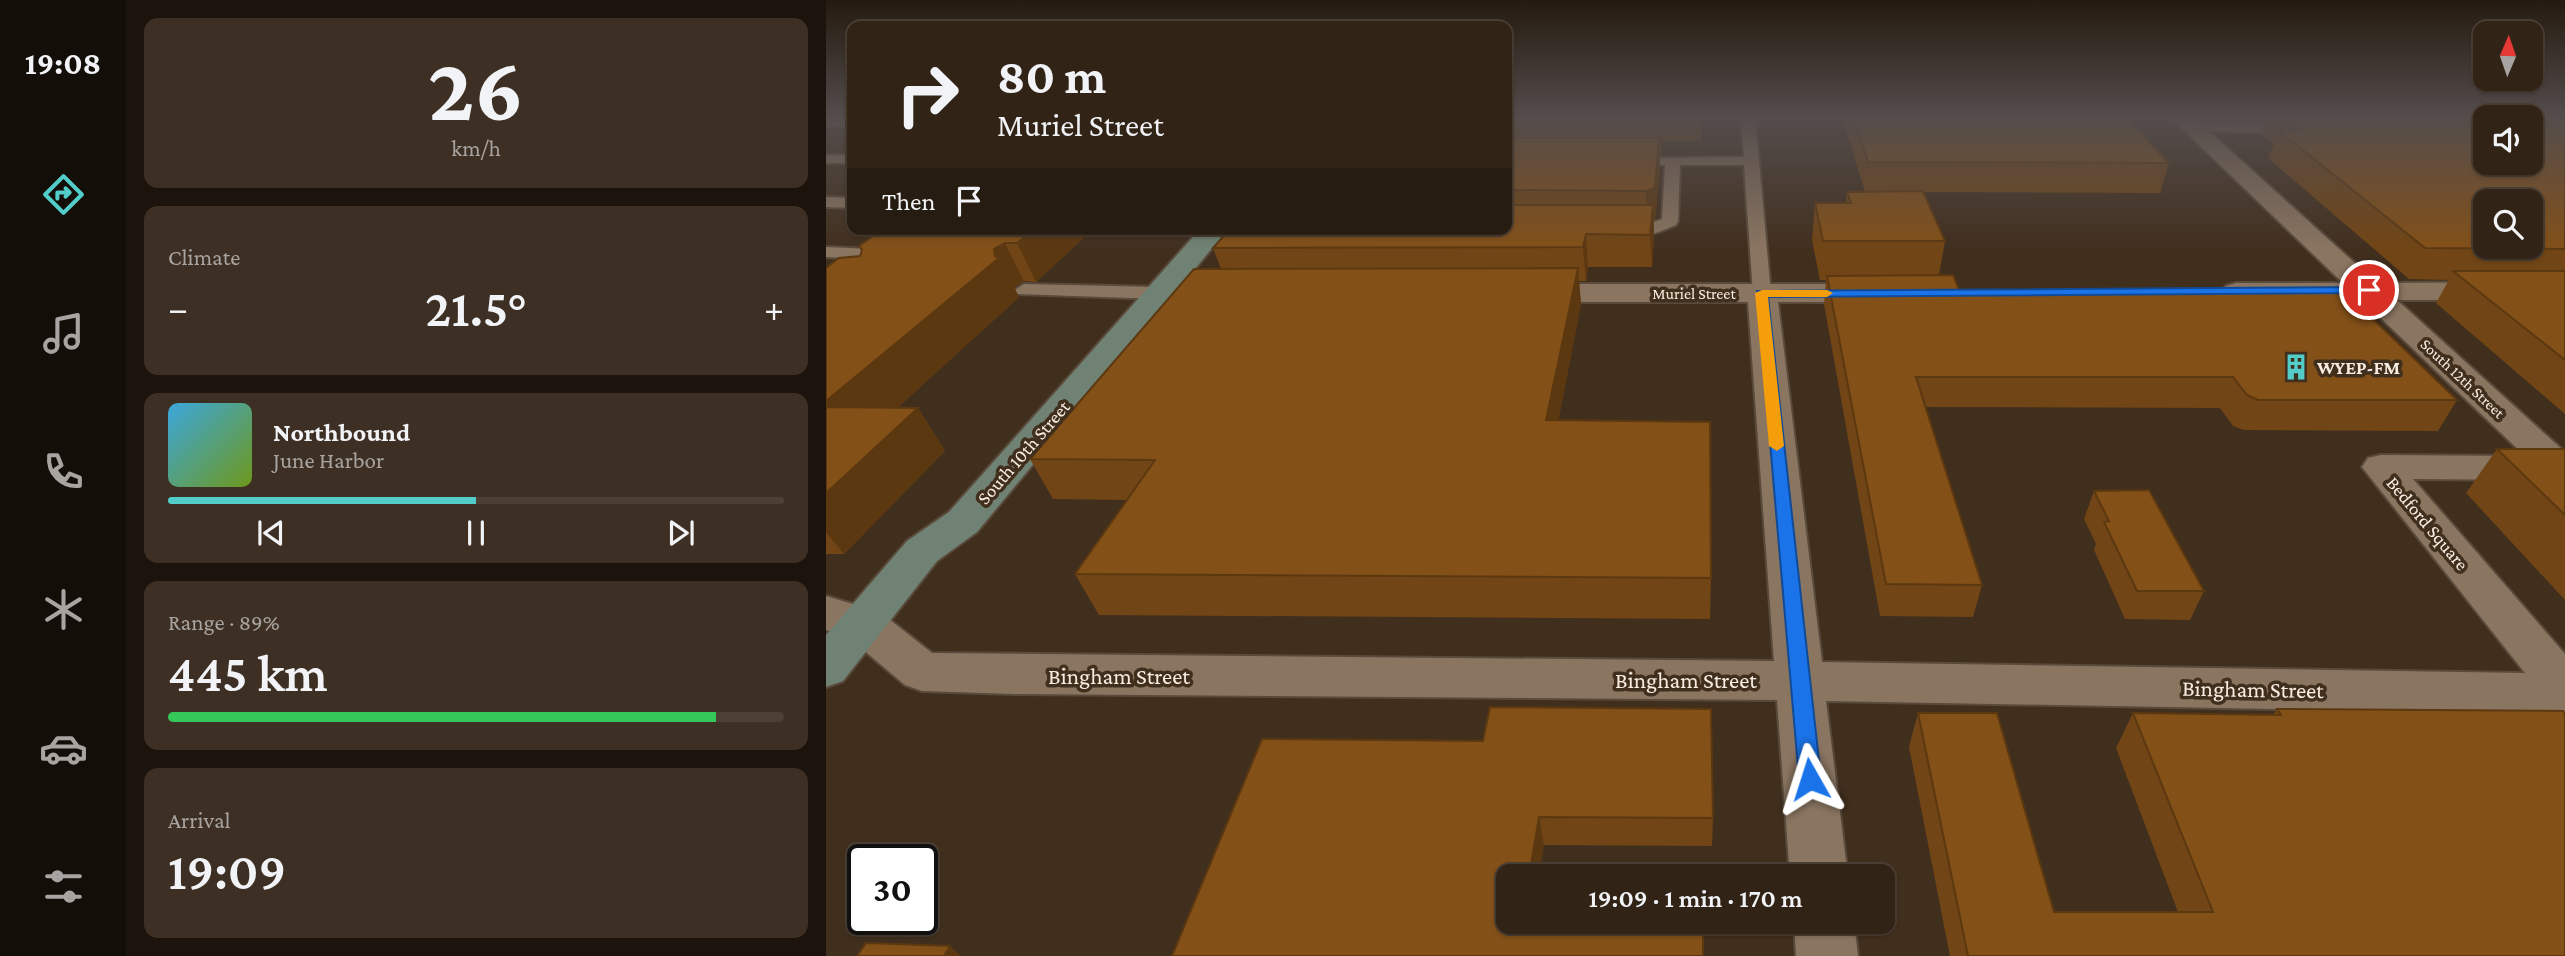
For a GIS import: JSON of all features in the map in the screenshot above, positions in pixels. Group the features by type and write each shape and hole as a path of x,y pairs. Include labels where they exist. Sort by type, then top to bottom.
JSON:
{"main road":[{"name":"South 10th Street","path":"826,668 845,618 922,551 962,522 1176,293 1211,235"}],"street":[{"name":"South 12th Street","path":"2231,162 2563,468"},
{"path":"2214,292 2565,291"},
{"name":"Muriel Street","path":"1508,293 1912,293"},
{"path":"1762,293 1818,864"},
{"name":"Bedford Square","path":"2563,468 2381,467 2565,688"},
{"name":"Bingham Street","path":"845,618 922,671 1014,675 1800,681 2565,694"},
{"path":"1825,934 1827,956"}],"lane":[{"path":"1611,229 1651,230 1670,220 1673,162"},
{"path":"1751,162 1762,293"},
{"path":"826,202 847,202"},
{"path":"826,252 873,254 877,258 830,293"},
{"path":"830,293 861,290"},
{"path":"1024,290 1176,293"}],"building":[{"path":"1512,162 1657,162 1655,188 1646,191 1512,190"},
{"path":"1868,162 2168,162 2169,163"},
{"path":"2317,162 2473,162 2473,175 2543,175 2543,162 2565,162 2565,249 2543,249 2543,189 2473,189 2473,248 2425,248"},
{"path":"1923,191 1945,241 1823,241 1815,203 1851,203 1847,192"},
{"path":"1512,205 1653,205 1650,235 1586,234 1583,247 1213,248 1225,235 1512,235"},
{"path":"875,235 1027,235 1017,243 1005,243 994,249 995,256 999,258 826,401 826,268 839,258 860,256 862,250 859,246"},
{"path":"1578,268 1546,420 1710,422 1711,578 1075,574 1155,460 1030,459 1194,269"},
{"path":"2453,271 2565,271 2565,360"},
{"path":"1953,275 1959,290 2345,292 2457,400 2258,400 2247,395 2233,377 1916,377 1982,585 1886,584 1827,276"},
{"path":"826,407 918,408 826,493"},
{"path":"2497,449 2565,449 2565,515"},
{"path":"2149,490 2204,591 2137,591 2104,522 2109,521 2094,491"},
{"path":"1490,707 1711,709 1713,818 1539,817 1531,864 1496,864 1496,934 1703,934 1703,956 1172,956 1262,739 1483,741"},
{"path":"2277,709 2563,711 2565,956 1968,956 1918,713 1997,713 2054,912 2213,912 2133,713 2281,715"},
{"path":"866,943 950,946 944,956 857,956"}],"slow traffic":[{"path":"1777,446 1762,293 1827,293"}],"place":[{"name":"WYEP-FM","path":"2296,367"}],"route":[{"path":"1810,779 1762,293 2369,290"}]}
